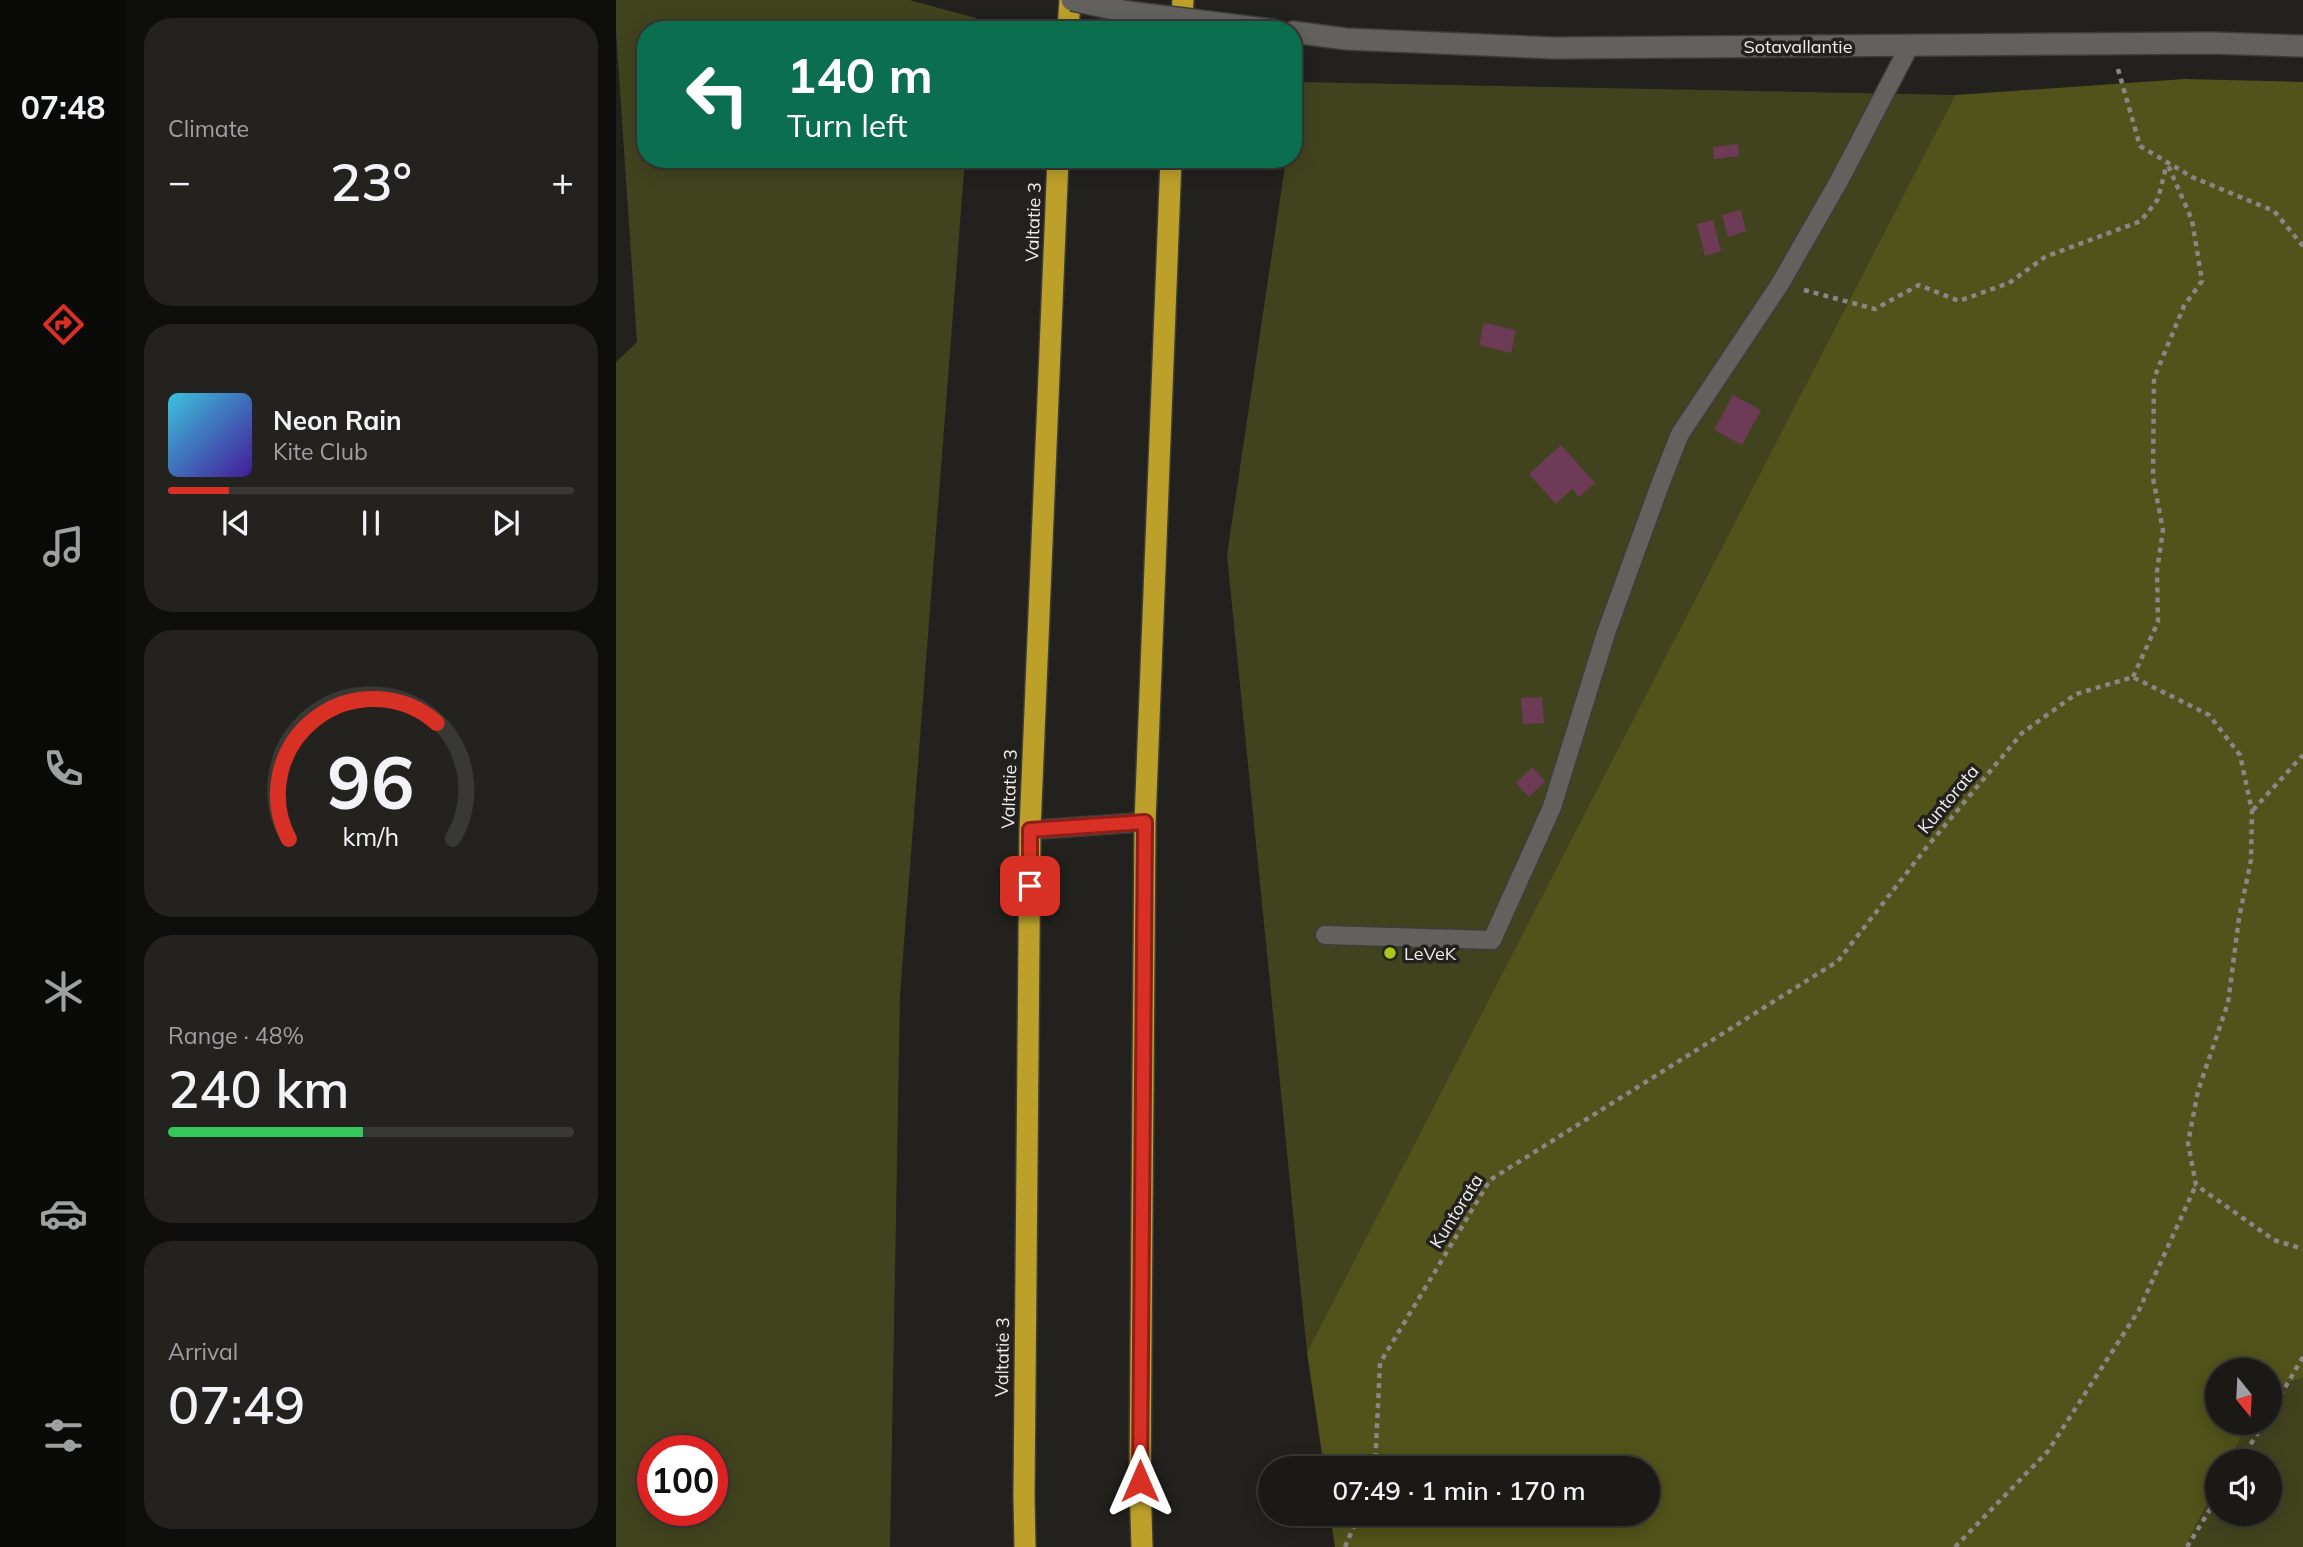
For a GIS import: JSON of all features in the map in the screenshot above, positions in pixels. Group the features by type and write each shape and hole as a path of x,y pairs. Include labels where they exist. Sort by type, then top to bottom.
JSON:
{"highway":[{"path":"1069,21 1071,0"},
{"path":"1182,21 1183,0"},
{"name":"Valtatie 3","path":"1025,1547 1030,830 1058,168"},
{"path":"1142,1547 1140,1468 1145,822 1171,168"}],"street":[{"path":"1071,0 1128,12 1200,21"},
{"name":"Sotavallantie","path":"1302,33 1346,39 1554,48 2111,43 2303,46"}],"lane":[{"path":"1325,935 1492,940 1552,807 1605,633 1680,434 1780,284 1839,181 1910,45"},
{"path":"1030,830 1145,822"}],"path":[{"path":"2111,43 2140,146 2192,177 2274,211 2303,246"},
{"path":"1780,284 1875,309 1919,285 1959,301 2009,283 2045,257 2141,221 2158,199 2167,163"},
{"path":"1955,1547 2048,1451 2139,1310 2196,1185 2188,1143 2198,1091 2228,1003 2239,918 2251,860 2252,811 2239,755 2209,715 2133,677 2158,622 2157,571 2163,530 2153,478 2154,378 2183,306 2202,281 2192,220 2167,163"},
{"name":"Kuntorata","path":"1376,1456 1380,1363 1490,1180 1838,961 1926,848 2022,733 2076,694 2133,677"},
{"path":"2252,811 2303,755"},
{"path":"2196,1185 2274,1240 2303,1250"},
{"path":"2282,1393 2303,1357"},
{"path":"2187,1547 2205,1518"},
{"path":"1345,1547 1354,1526"}],"green space":[{"path":"616,0 909,0 976,18 976,21 637,21 637,168 964,168 900,995 890,1547 616,1547 616,362 637,342"},
{"name":"LeVeK","path":"1302,82 1955,95 1307,1352 1227,555 1285,168 1302,168"},
{"path":"2303,1378 2303,1547 2185,1547 2205,1508 2205,1526 2282,1526 2282,1449 2235,1449 2242,1435 2282,1435 2282,1384"}],"shaded area":[{"path":"2185,79 2303,82 2303,1378 2282,1384 2282,1358 2205,1358 2205,1435 2242,1435 2235,1449 2205,1449 2205,1508 2185,1547 1335,1547 1332,1526 1660,1526 1660,1456 1322,1456 1307,1352 1955,95"}],"building":[{"path":"1738,144 1739,156 1714,159 1713,147"},
{"path":"1741,210 1746,231 1728,237 1722,215"},
{"path":"1713,220 1721,251 1705,256 1697,224"},
{"path":"1484,323 1516,330 1511,353 1479,345"},
{"path":"1733,395 1761,410 1742,445 1714,430"},
{"path":"1561,445 1595,483 1579,497 1572,489 1556,504 1529,474"},
{"path":"1542,697 1544,723 1523,724 1521,698"},
{"path":"1532,767 1545,781 1529,797 1516,783"}],"place":[{"name":"LeVeK","path":"1390,953"}],"route":[{"path":"1030,886 1030,830 1145,822 1140,1481"}]}
